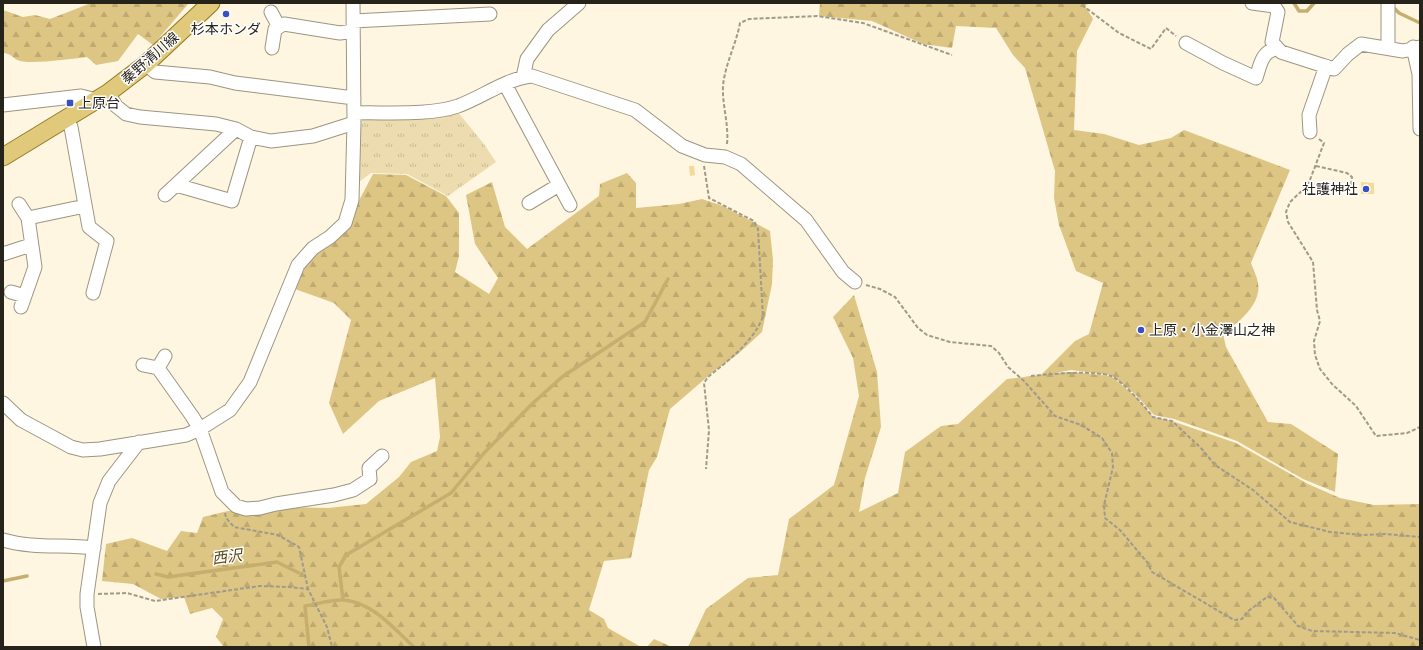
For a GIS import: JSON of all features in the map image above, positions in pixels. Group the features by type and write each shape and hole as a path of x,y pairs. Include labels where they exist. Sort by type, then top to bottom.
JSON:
{"main road":[{"name":"秦野清川線","path":"3,157 102,97 146,64 211,3"}],"street":[{"path":"3,403 21,420 71,447 83,450 100,449 186,435 200,430 230,410 250,382 298,265 313,248 330,237 345,223 352,200 354,118 353,3"},
{"path":"523,77 527,59 548,30 579,3"},
{"path":"1252,3 1274,6 1278,12 1272,42 1277,49 1281,52 1334,69 1348,54 1362,44 1403,50 1416,47 1419,74 1420,129"},
{"path":"1388,7 1388,48"},
{"path":"271,12 278,27"},
{"path":"272,48 275,28 284,24 340,33 353,26 490,14"},
{"path":"1186,43 1223,63 1256,78 1263,56 1270,49 1277,49"},
{"path":"146,64 155,72 210,77 235,83 354,98"},
{"path":"1310,132 1309,115 1326,66"},
{"path":"3,105 81,96 102,97 126,114 140,117 216,124 236,129 251,137 271,141 293,139 354,118 434,111 458,106 505,84 523,77 532,76 635,110 682,146 705,155 725,157 741,164 806,220 843,272 855,282"},
{"path":"505,84 570,205"},
{"path":"65,119 71,127 89,227 107,241 92,293"},
{"path":"165,195 236,129"},
{"path":"176,185 232,201 251,137"},
{"path":"529,203 559,185"},
{"path":"11,292 23,302 35,267 28,218 19,204"},
{"path":"28,218 85,206"},
{"path":"3,254 31,245"},
{"path":"158,368 165,356"},
{"path":"143,364 158,368 192,416 200,430 222,492 236,506 246,509 334,495 353,490 370,479 369,468 382,456"},
{"path":"94,647 87,607 87,594 100,503 109,481 139,442"},
{"path":"3,540 22,546 40,547 69,545 94,548"}],"path":[{"path":"1082,5 1119,33 1150,49 1166,28 1186,43"},
{"path":"725,157 728,130 723,87 728,61 740,23 749,19 817,16 862,23 952,55"},
{"path":"1310,132 1324,143 1308,185 1290,202 1286,212 1288,222 1313,262 1316,274 1317,310 1320,321 1314,341 1315,355 1320,368 1332,384 1356,406 1376,436 1407,433 1420,427"},
{"path":"705,155 704,167 710,198 754,221 758,229 763,317 759,327 745,345 708,377 704,383 709,430 706,470"},
{"path":"1316,166 1347,173 1352,177 1351,186"},
{"path":"855,282 880,289 895,297 918,328 927,335 950,342 991,346 999,353 1008,367 1024,381 1055,416 1081,425 1102,438 1112,453 1113,467 1104,505 1105,518 1120,530 1147,562 1152,572 1163,579 1234,620 1242,619 1247,612 1267,597 1274,598 1298,626 1312,631 1395,633 1420,640"},
{"path":"1031,376 1059,373 1111,376 1136,397 1153,417 1172,421 1201,448 1216,465 1253,490 1290,522 1330,532 1362,535 1385,534 1420,537"},
{"path":"222,492 222,502 226,518 234,527 278,535 299,548 308,590 327,627 332,647"},
{"path":"87,594 127,593 156,602 260,586 289,587 308,590"}],"green space":[{"path":"91,3 189,3 153,45 138,34 118,61 96,65 87,57 53,61 26,62 20,61 8,54 3,53 3,10 23,17 35,15 50,19"},
{"path":"820,3 1089,3 1085,6 1093,19 1077,51 1074,130 1104,134 1139,145 1171,138 1184,130 1290,170 1251,263 1258,283 1256,299 1247,313 1223,334 1226,347 1268,422 1291,424 1338,454 1335,492 1303,479 1237,441 1174,419 1154,415 1135,394 1111,375 1071,370 1055,373 1071,372 1111,376 1136,397 1153,417 1172,421 1236,443 1308,484 1340,498 1374,505 1420,504 1420,647 688,647 706,609 748,578 778,575 789,519 834,485 859,396 853,358 833,317 854,295 877,372 881,427 865,478 859,512 898,493 905,452 941,426 958,424 1007,379 1041,375 1075,341 1089,334 1103,283 1076,271 1059,225 1054,198 1055,171 1025,68 1013,55 996,28 956,26 952,48 923,44 872,21 819,16"},
{"path":"457,111 484,144 496,162 448,196 407,174 371,173 359,182 359,142 362,121 368,117"},
{"path":"627,173 636,183 636,208 679,204 702,199 723,206 770,231 773,260 772,284 762,332 738,354 713,372 670,409 657,457 649,470 631,558 604,561 589,610 604,619 608,628 641,647 224,647 216,637 223,619 212,608 190,614 184,597 161,599 133,584 102,581 106,544 132,538 167,551 181,531 197,533 203,517 228,511 257,511 286,507 328,508 366,504 399,477 411,462 437,451 440,437 435,378 379,401 343,434 329,403 351,320 334,303 295,289 305,267 318,249 354,210 373,174 406,175 446,196 459,213 459,256 455,272 489,294 498,278 475,244 466,195 492,182 505,227 527,249 599,196 600,184"},
{"path":"654,639 672,647 647,647"}],"building":[{"path":"689,166 694,166 695,175 690,176"},
{"path":"1361,182 1374,183 1374,194 1361,194"}],"waterway":[{"path":"1294,3 1299,11 1307,11 1314,3"},
{"path":"1391,5 1399,13 1420,23"},
{"path":"343,600 339,567 346,555 451,493 484,453 532,404 562,377 645,322 668,279"},
{"name":"西沢","path":"156,574 168,577 277,562 299,573"},
{"name":"西沢","path":"3,581 27,576"},
{"name":"西沢","path":"309,647 305,606 339,600 355,602 374,611 414,647"}],"place":[{"name":"杉本ホンダ","path":"226,14"},
{"name":"上原台","path":"70,103"},
{"name":"社護神社","path":"1366,189"},
{"name":"上原・小金澤山之神","path":"1141,330"}]}
